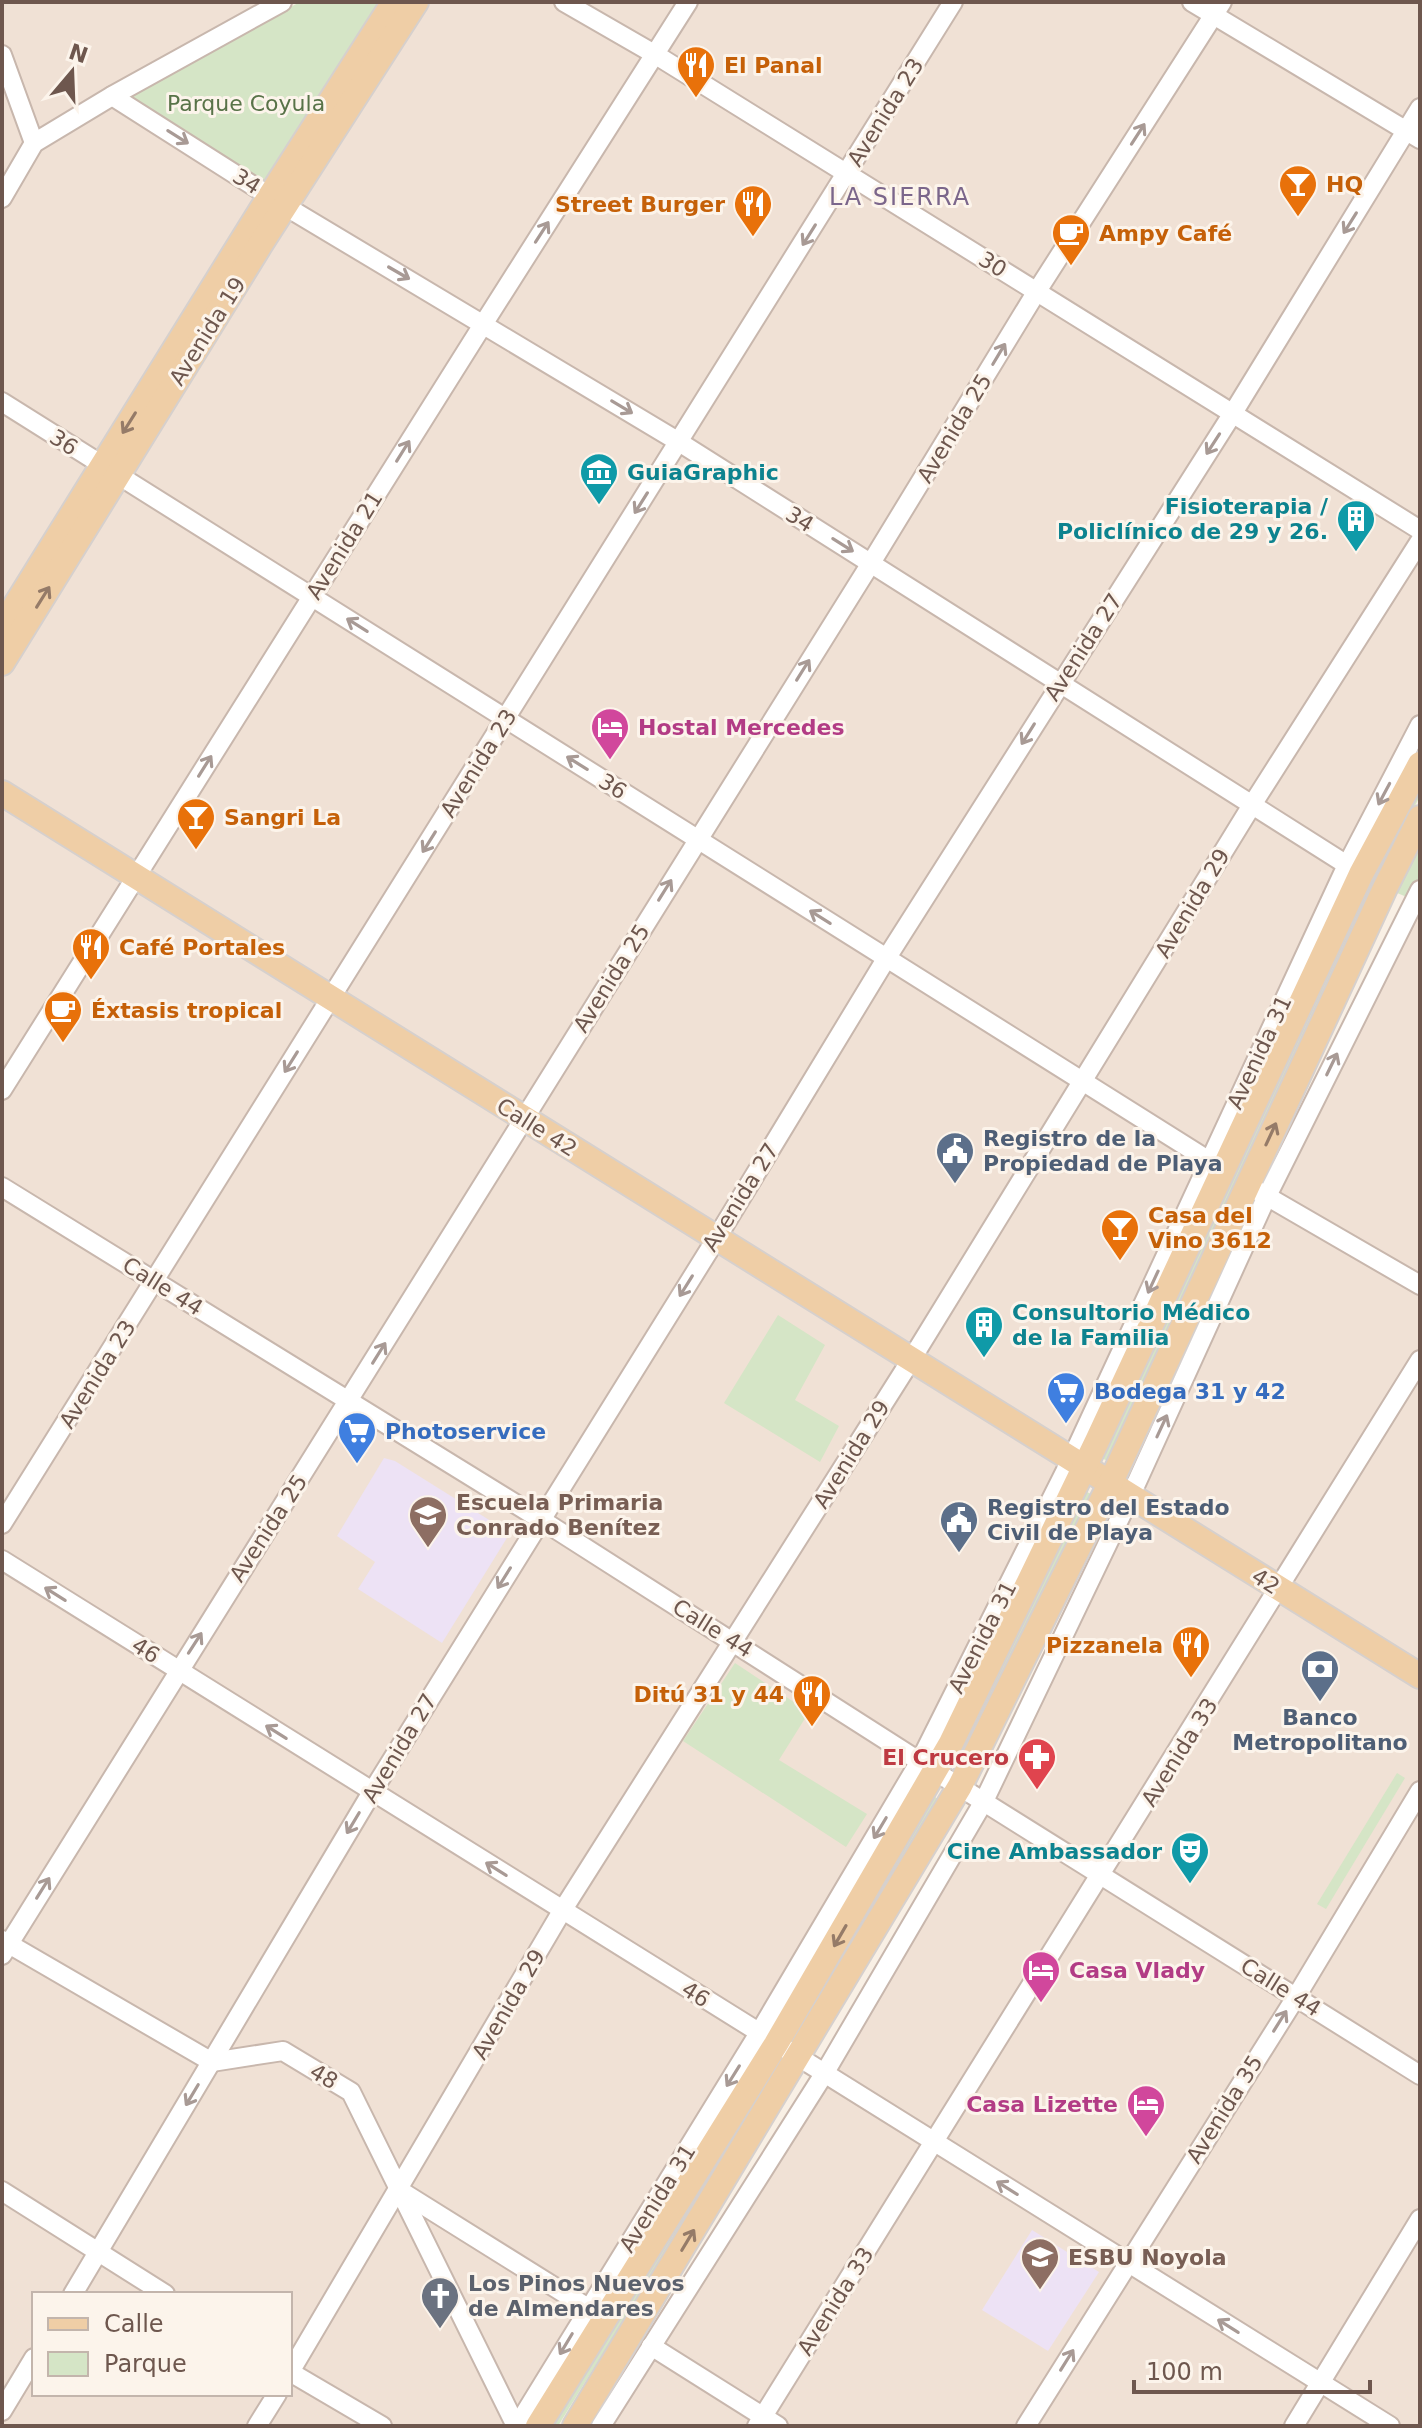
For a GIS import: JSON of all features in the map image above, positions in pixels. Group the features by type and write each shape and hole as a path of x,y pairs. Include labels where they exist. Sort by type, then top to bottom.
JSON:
{"main road":[{"name":"Avenida 19","path":"2,663 110,471 278,201 394,2"},
{"name":"Avenida 19","path":"278,201 416,2"},
{"name":"Avenida 19","path":"2,627 110,471"},
{"name":"Avenida 31","path":"538,2426 928,1766 1078,1464 1354,870 1420,764"},
{"name":"Calle 42","path":"2,793 1078,1464"},
{"name":"Avenida 31","path":"575,2426 960,1786 1120,1490 1257,1190 1385,888 1420,818"},
{"name":"42","path":"1078,1464 1420,1676"}],"street":[{"path":"2,198 34,143 254,9 282,2"},
{"name":"30","path":"564,2 656,55 1420,530"},
{"name":"Avenida 21","path":"2,1090 688,2"},
{"name":"Avenida 23","path":"2,1524 953,2"},
{"path":"1192,2 1218,8 1413,134"},
{"name":"Avenida 25","path":"4,1946 349,1401 1037,291 1218,8"},
{"path":"2,55 34,143"},
{"name":"34","path":"112,96 278,201 679,442 1354,870"},
{"name":"Avenida 27","path":"74,2292 372,1792 540,1519 716,1239 886,959 1413,134 1420,108"},
{"name":"36","path":"2,402 1216,1166"},
{"name":"Avenida 29","path":"292,2369 562,1911 911,1360 1252,805 1420,541"},
{"name":"Avenida 31","path":"1354,870 1420,725"},
{"path":"1385,888 1417,900"},
{"name":"Avenida 31","path":"1257,1190 1417,900"},
{"name":"Calle 44","path":"2,1187 540,1519 1420,2075"},
{"path":"1257,1190 1420,1285"},
{"name":"Avenida 33","path":"766,2423 934,2143 1420,1360"},
{"name":"Avenida 31","path":"601,2426 824,2074 984,1801 1120,1490"},
{"name":"46","path":"2,1560 1390,2426"},
{"name":"Avenida 35","path":"1026,2426 1296,1997 1420,1791"},
{"path":"4,1946 212,2062"},
{"name":"Avenida 31","path":"516,2426 588,2308 768,2039"},
{"name":"48","path":"212,2062 283,2051 351,2092 516,2426"},
{"path":"399,2190 588,2308"},
{"path":"2,2191 162,2292"},
{"path":"1294,2426 1420,2219"},
{"path":"651,2346 766,2423"},
{"path":"2,2411 32,2361"},
{"path":"292,2373 382,2426"},
{"path":"257,2426 276,2396"}],"shaded area":[{"path":"2,2 282,2 270,196 2,627"},
{"path":"416,2 1420,2 1420,725 920,1761 517,2426 2,2426 2,663"},
{"path":"1420,890 1420,2426 601,2426 984,1801"},
{"name":"Escuela Primaria Conrado Benítez","path":"384,1458 395,1461 510,1533 442,1643 358,1589 375,1562 337,1536"},
{"name":"ESBU Noyola","path":"1032,2230 1099,2272 1048,2351 982,2310"}],"green space":[{"name":"Parque Coyula","path":"300,2 384,2 264,188 124,96"},
{"path":"1420,783 1420,796 1376,882 1108,1461 1101,1458 1371,880"},
{"path":"1420,818 1420,890 1414,900 1385,888"},
{"path":"778,1315 825,1345 795,1400 839,1426 820,1462 724,1403"},
{"path":"1085,1491 1091,1494 962,1759 957,1757"},
{"path":"735,1663 809,1712 779,1760 867,1814 846,1847 683,1741"},
{"path":"1397,1773 1405,1778 1326,1909 1317,1904"},
{"path":"935,1797 939,1800 792,2047 789,2045"},
{"path":"782,2055 786,2058 558,2426 552,2426"}],"place":[{"name":"El Panal","path":"696,99"},
{"name":"HQ","path":"1298,218"},
{"name":"Street Burger","path":"753,238"},
{"name":"Ampy Café","path":"1071,267"},
{"name":"GuiaGraphic","path":"599,506"},
{"name":"Fisioterapia / Policlínico de 29 y 26.","path":"1356,553"},
{"name":"Hostal Mercedes","path":"610,761"},
{"name":"Sangri La","path":"196,851"},
{"name":"Café Portales","path":"91,981"},
{"name":"Éxtasis tropical","path":"63,1044"},
{"name":"Registro de la Propiedad de Playa","path":"955,1185"},
{"name":"Casa del Vino 3612","path":"1120,1262"},
{"name":"Consultorio Médico de la Familia","path":"984,1359"},
{"name":"Bodega 31 y 42","path":"1066,1425"},
{"name":"Photoservice","path":"357,1465"},
{"name":"Escuela Primaria Conrado Benítez","path":"428,1549"},
{"name":"Registro del Estado Civil de Playa","path":"959,1554"},
{"name":"Pizzanela","path":"1191,1679"},
{"name":"Banco Metropolitano","path":"1320,1703"},
{"name":"Ditú 31 y 44","path":"812,1728"},
{"name":"El Crucero","path":"1037,1791"},
{"name":"Cine Ambassador","path":"1190,1885"},
{"name":"Casa Vlady","path":"1041,2004"},
{"name":"Casa Lizette","path":"1146,2138"},
{"name":"ESBU Noyola","path":"1040,2291"},
{"name":"Los Pinos Nuevos de Almendares","path":"440,2330"}],"district":[{"name":"LA SIERRA","path":"900,197"}]}
